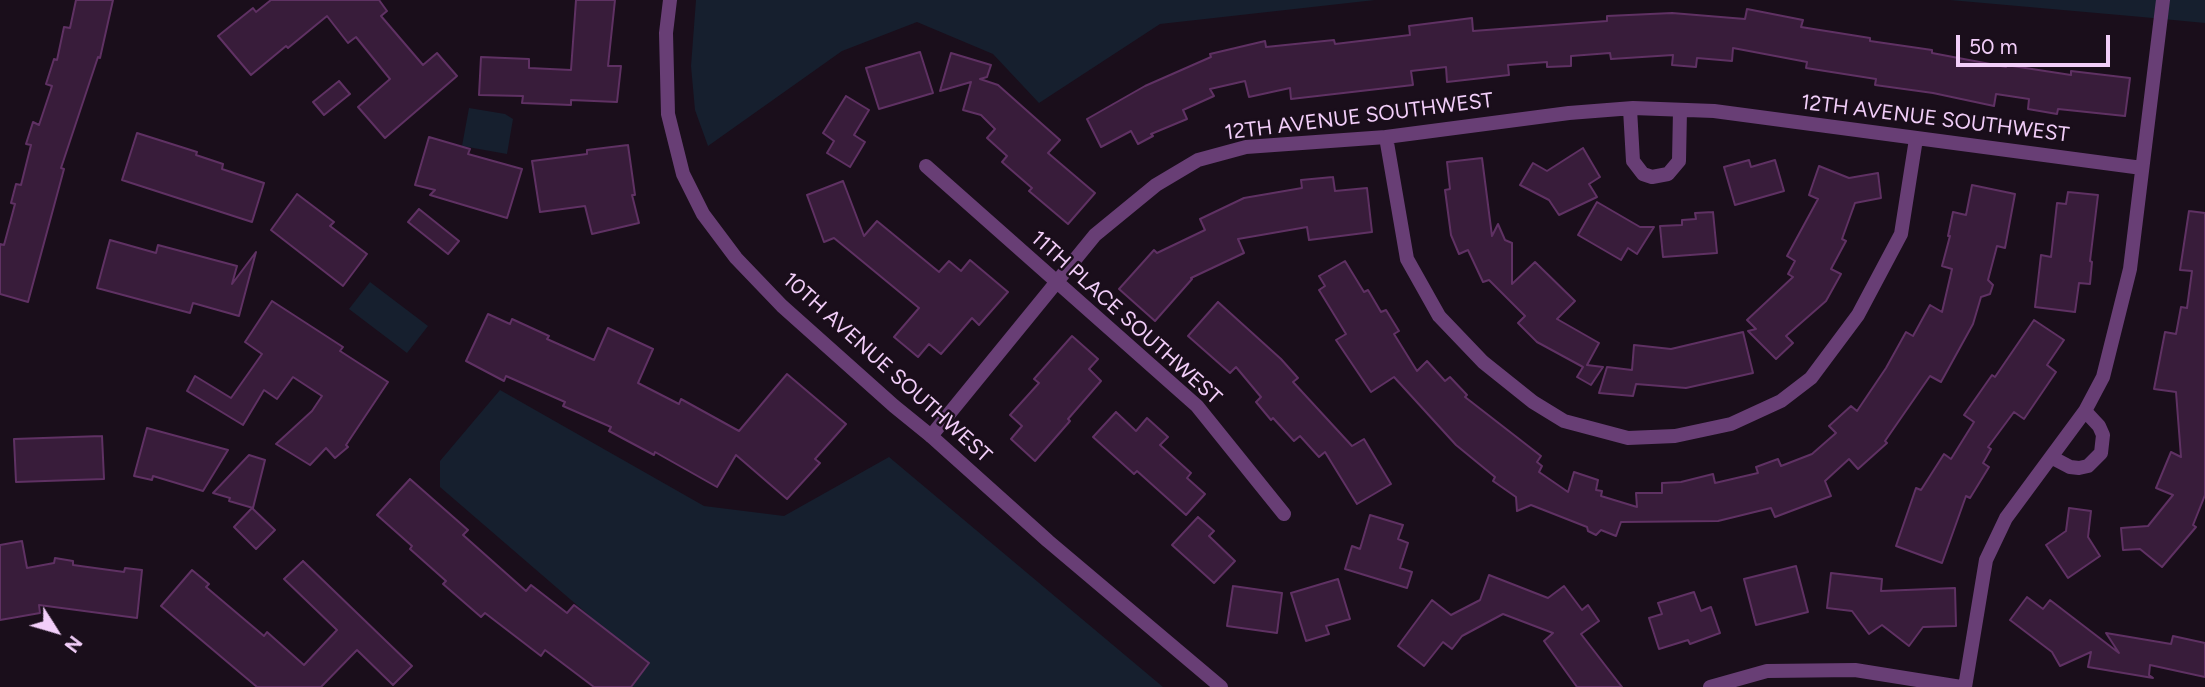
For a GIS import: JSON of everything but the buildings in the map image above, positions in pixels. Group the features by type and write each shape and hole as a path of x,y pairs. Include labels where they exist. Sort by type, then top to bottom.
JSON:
{"street":[{"name":"10TH AVENUE SOUTHWEST","path":"670,0 666,33 668,114 682,174 703,214 736,258 782,306 894,406 1221,687"},
{"path":"1710,687 1767,671 1856,670 1963,687 1986,560 2006,519 2085,411 2103,377 2130,269 2162,0"},
{"name":"12TH AVENUE SOUTHWEST","path":"931,436 1096,235 1156,185 1198,160 1246,147 1386,137 1569,113 1630,108 1714,111 2142,168"},
{"path":"1630,108 1633,161 1637,168 1652,177 1668,174 1679,161 1680,110"},
{"path":"1386,137 1407,259 1439,316 1483,362 1564,421 1628,438 1675,436 1731,424 1781,401 1811,378 1858,315 1901,234 1916,139"},
{"name":"11TH PLACE SOUTHWEST","path":"926,166 1197,406 1284,514"},
{"path":"2051,457 2070,467 2079,468 2088,466 2101,453 2103,435 2099,426 2085,411"}],"shaded area":[{"path":"696,0 1375,0 1160,24 1039,103 993,54 917,22 842,51 708,146 695,110 691,66"},
{"path":"1950,0 2205,0 2205,23 2142,17"},
{"path":"469,108 505,114 513,119 507,154 462,146"},
{"path":"370,282 428,326 407,353 349,309"},
{"path":"500,390 704,506 784,516 889,457 1163,687 606,687 607,631 440,487 440,461"}]}
